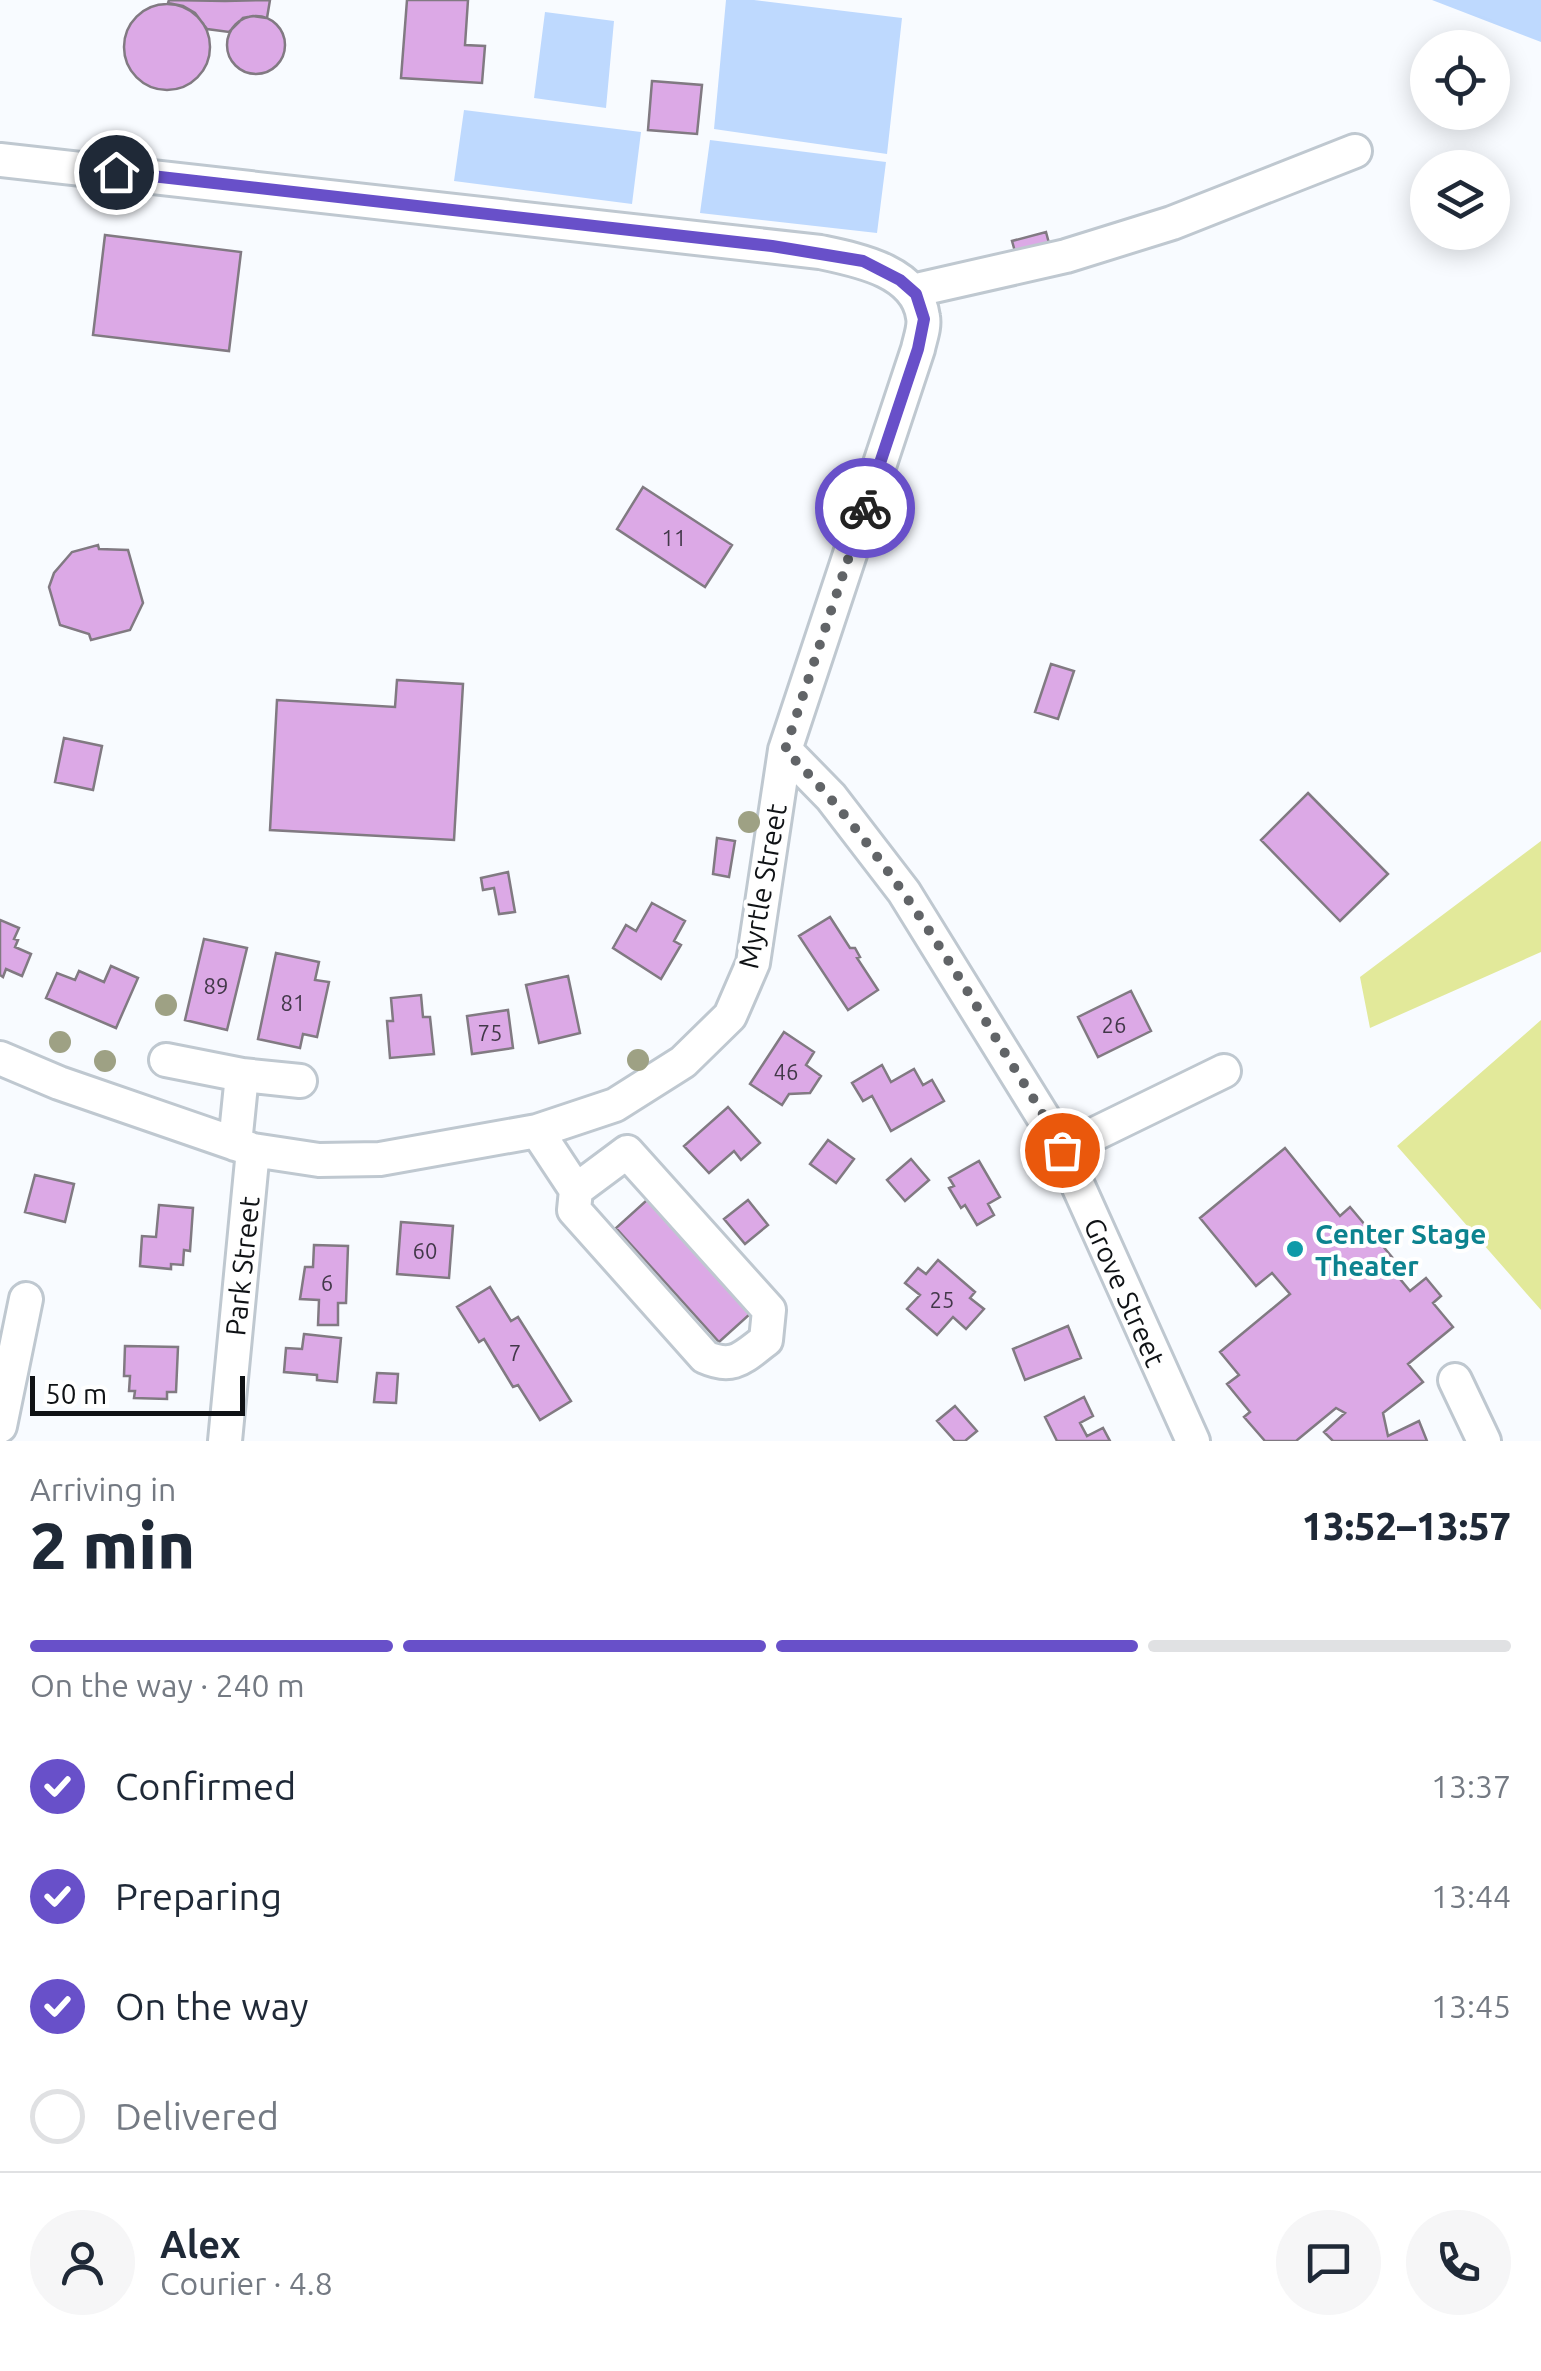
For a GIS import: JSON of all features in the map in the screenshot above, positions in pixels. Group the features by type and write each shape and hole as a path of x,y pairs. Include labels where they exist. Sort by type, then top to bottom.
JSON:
{"street":[{"path":"0,160 820,252 863,261 900,280 912,291 1084,251 1172,223 1355,151"},
{"name":"Myrtle Street","path":"0,1058 58,1083 244,1147 319,1160 380,1159 537,1132 615,1105 682,1062 730,1016 753,964 785,750 918,349 924,319 912,291"},
{"name":"Grove Street","path":"785,750 831,796 904,892 1062,1150 1193,1441"},
{"path":"166,1060 242,1075 300,1081"},
{"path":"1062,1150 1224,1071"},
{"name":"Park Street","path":"225,1441 244,1147 242,1075"},
{"path":"537,1132 576,1190 574,1210 705,1357 720,1364 737,1362 766,1340 768,1310 627,1152 576,1190"},
{"path":"0,1426 26,1299"},
{"path":"1455,1380 1484,1441"}],"green space":[{"path":"1541,841 1541,952 1370,1028 1360,977"},
{"path":"1541,1020 1541,1310 1397,1146"}],"water":[{"path":"726,0 902,18 887,154 714,129"},
{"path":"1432,0 1541,0 1541,42"},
{"path":"545,12 614,21 606,108 534,98"},
{"path":"464,110 641,132 632,204 454,181"},
{"path":"710,140 886,162 877,233 700,213"}],"building":[{"path":"270,0 267,18 243,18 229,32 207,29 195,13 168,3"},
{"path":"407,0 468,0 465,45 485,46 482,83 401,78"},
{"path":"159,4 175,4 198,16 207,30 207,64 198,78 175,90 159,90 143,83 131,71 124,55 124,39 131,23 143,11"},
{"path":"256,16 277,24 285,45 277,66 256,74 235,66 227,45 235,24"},
{"path":"652,81 702,85 697,134 648,130"},
{"path":"1046,232 1050,247 1016,255 1012,241"},
{"path":"105,235 241,252 229,351 93,335"},
{"path":"643,487 732,545 705,587 617,529"},
{"path":"98,545 99,549 128,550 143,603 130,630 91,640 89,634 60,625 49,587 54,573 72,552"},
{"path":"1051,664 1074,671 1058,719 1035,712"},
{"path":"397,680 463,684 454,840 270,830 277,700 395,707"},
{"path":"64,738 102,746 93,790 55,782"},
{"path":"1308,793 1388,874 1340,921 1261,840"},
{"path":"717,838 735,841 729,877 713,874"},
{"path":"508,872 515,912 499,914 494,888 483,890 481,878"},
{"path":"652,903 685,921 674,941 681,945 661,979 613,948 626,925 636,931"},
{"path":"830,917 850,948 855,948 860,957 857,958 878,990 848,1010 799,936"},
{"path":"0,920 19,928 15,947 31,954 22,976 6,969 3,977 0,975"},
{"path":"204,939 247,948 227,1030 185,1020"},
{"path":"276,953 319,962 315,980 329,982 317,1037 303,1034 300,1048 258,1039"},
{"path":"111,966 138,978 116,1028 46,998 57,973 75,980 79,971 104,982"},
{"path":"568,976 580,1033 539,1043 526,985"},
{"path":"1131,991 1151,1031 1098,1057 1078,1017"},
{"path":"421,995 423,1017 430,1017 434,1054 390,1058 387,1021 393,1021 391,998"},
{"path":"508,1010 513,1048 472,1054 467,1016"},
{"path":"784,1032 814,1052 806,1065 821,1076 810,1093 789,1094 782,1105 750,1084"},
{"path":"882,1065 891,1082 914,1069 923,1085 932,1080 944,1101 891,1131 872,1096 863,1101 852,1083"},
{"path":"728,1107 760,1143 741,1160 734,1151 709,1173 684,1146"},
{"path":"828,1140 854,1159 836,1183 810,1164"},
{"path":"1285,1148 1340,1216 1350,1207 1392,1257 1386,1262 1410,1291 1426,1278 1441,1296 1433,1303 1453,1327 1408,1364 1423,1382 1383,1413 1388,1436 1419,1421 1427,1441 1333,1441 1324,1432 1345,1413 1336,1408 1296,1441 1265,1441 1244,1417 1250,1412 1227,1384 1239,1375 1220,1352 1290,1294 1272,1273 1256,1286 1200,1218"},
{"path":"911,1159 929,1180 905,1201 887,1180"},
{"path":"979,1161 1000,1197 988,1204 994,1215 977,1225 949,1188 954,1186 949,1178"},
{"path":"35,1175 74,1184 65,1222 25,1212"},
{"path":"647,1200 750,1314 719,1342 616,1228"},
{"path":"748,1200 768,1225 745,1244 724,1219"},
{"path":"159,1205 193,1208 190,1251 184,1250 183,1265 171,1264 171,1269 140,1266 142,1236 156,1237"},
{"path":"401,1222 453,1226 449,1278 397,1274"},
{"path":"314,1245 348,1246 346,1303 338,1303 338,1325 318,1325 319,1300 300,1299 305,1267 313,1267"},
{"path":"938,1260 975,1292 970,1298 984,1309 966,1329 953,1317 937,1335 907,1309 920,1295 905,1283 918,1268 926,1274"},
{"path":"490,1287 511,1321 518,1317 571,1401 540,1420 457,1307"},
{"path":"1068,1326 1081,1358 1025,1380 1013,1349"},
{"path":"304,1334 341,1338 337,1382 317,1380 317,1375 284,1372 286,1348 302,1349"},
{"path":"125,1346 178,1347 176,1392 167,1392 167,1399 134,1398 135,1391 129,1391 130,1376 124,1376"},
{"path":"377,1373 398,1374 396,1403 374,1402"},
{"path":"1084,1397 1093,1416 1080,1423 1087,1436 1103,1428 1110,1441 1057,1441 1045,1417"},
{"path":"955,1406 977,1431 965,1441 955,1441 937,1421"}],"way so far":[{"path":"865,508 785,750 831,796 904,892 1062,1150"}],"place":[{"name":"Center Stage Theater","path":"1295,1249"}],"route":[{"path":"116,172 772,246 863,261 900,280 916,294 924,319 918,349 865,508"}]}
